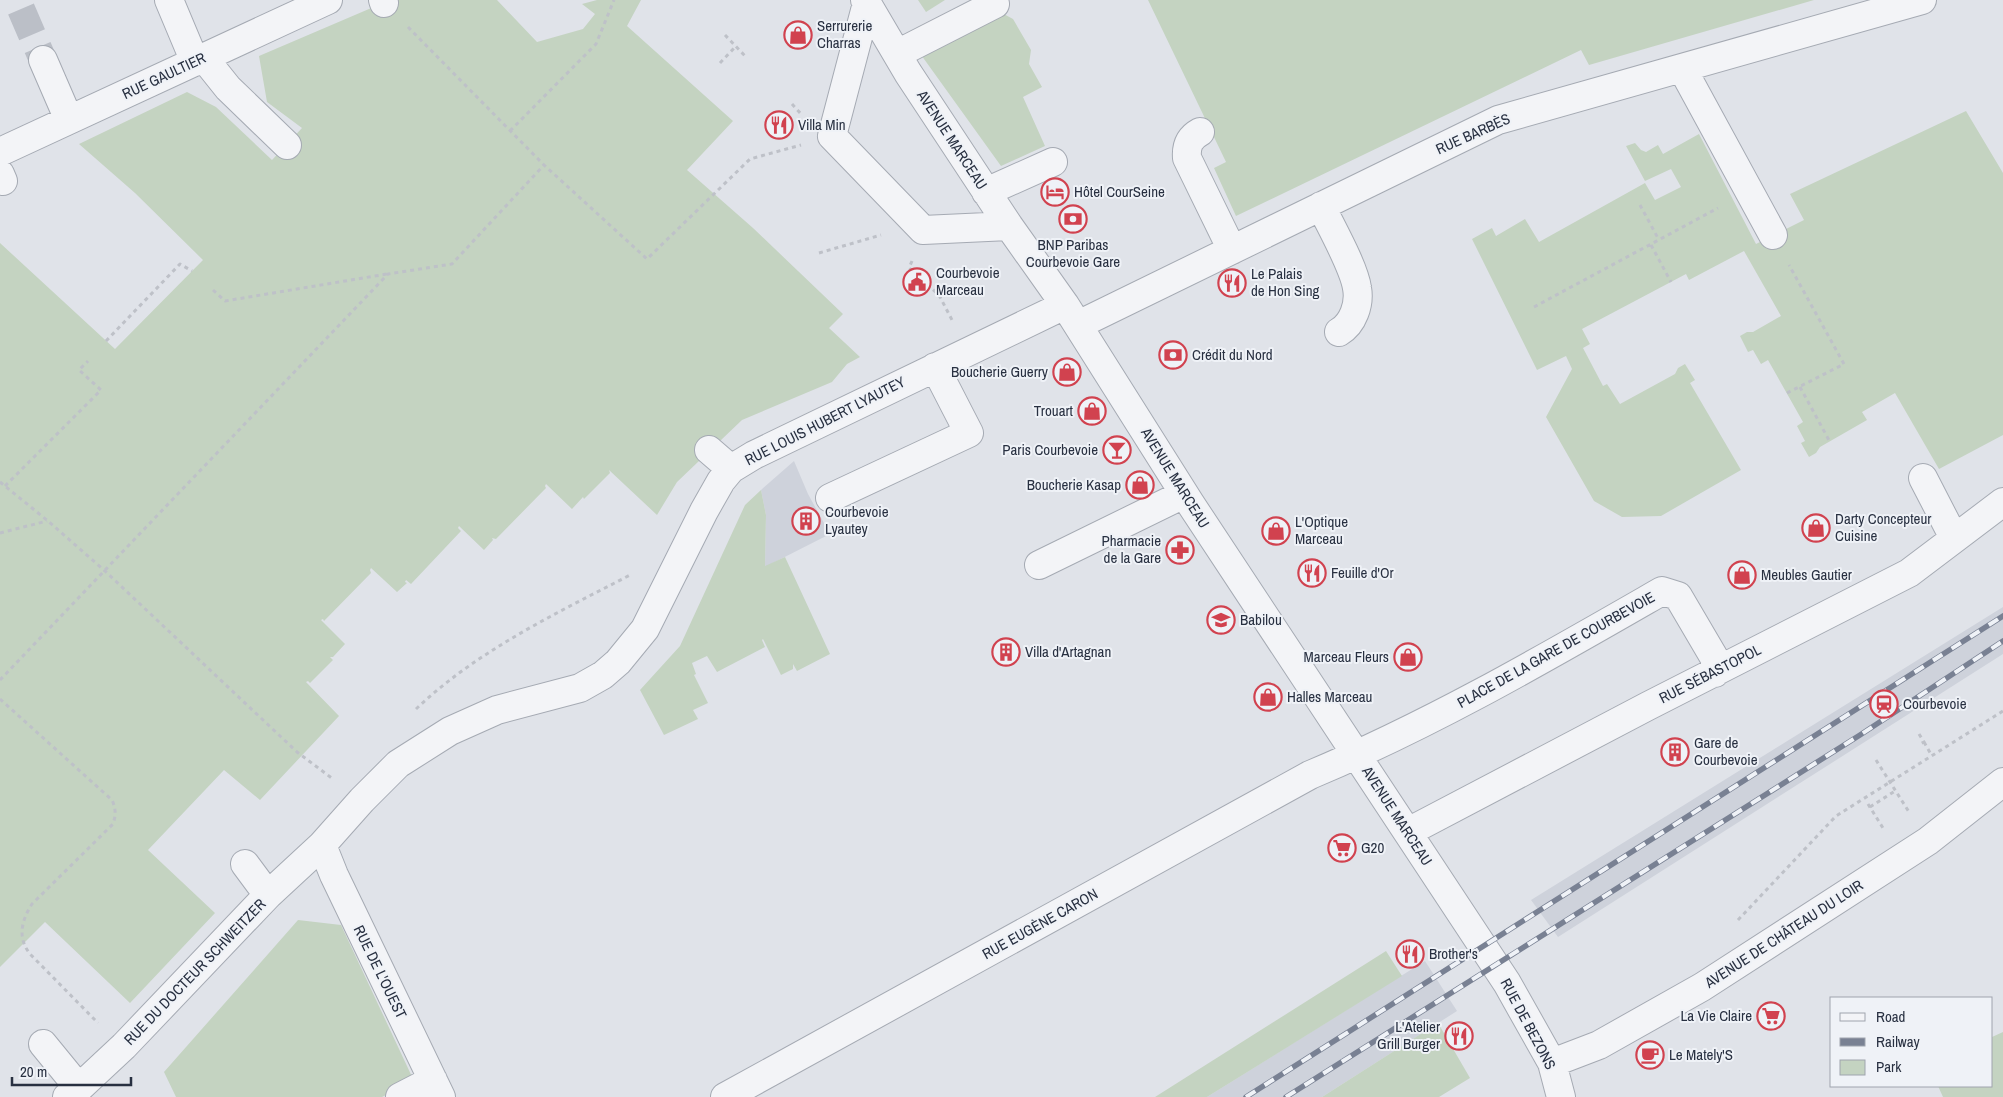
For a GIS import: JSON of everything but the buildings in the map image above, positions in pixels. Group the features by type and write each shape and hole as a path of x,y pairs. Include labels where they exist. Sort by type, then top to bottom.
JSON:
{"street":[{"path":"168,0 200,60 287,144"},
{"name":"RUE GAULTIER","path":"0,152 328,0"},
{"name":"RUE BARBÈS","path":"1072,315 1232,250 1498,120 1922,0"},
{"path":"866,1 832,136 916,223 1009,226"},
{"name":"AVENUE MARCEAU","path":"866,1 897,54 986,192 1072,315 1184,494 1488,954"},
{"path":"897,54 996,4"},
{"path":"43,60 69,120"},
{"path":"1682,68 1773,235"},
{"path":"1200,132 1194,135 1188,142 1187,158 1232,250"},
{"path":"986,192 1053,162"},
{"path":"1321,206 1357,286 1357,302 1354,314 1348,325 1338,332"},
{"name":"RUE LOUIS HUBERT LYAUTEY","path":"322,845 362,800 398,764 450,731 497,710 580,688 603,675 618,662 645,629 704,511 722,481 732,469 754,455 968,351 1072,315"},
{"path":"830,498 969,433 935,367"},
{"path":"709,450 732,469"},
{"path":"1923,478 1954,538"},
{"path":"1039,565 1184,494"},
{"name":"RUE SÉBASTOPOL","path":"1408,832 1578,742 1910,573 2003,502"},
{"name":"PLACE DE LA GARE DE COURBEVOIE","path":"1357,756 1545,658 1662,591 1678,596 1715,659 1715,673"},
{"name":"RUE EUGÈNE CARON","path":"725,1097 1310,776 1357,756"},
{"name":"AVENUE DE CHÂTEAU DU LOIR","path":"1552,1063 1600,1046 1702,987 1928,841 2003,782"},
{"name":"RUE DU DOCTEUR SCHWEITZER","path":"73,1093 130,1039 268,895 322,845"},
{"name":"RUE DE L'OUEST","path":"322,845 334,875 437,1089"},
{"path":"245,864 268,895"},
{"name":"RUE DE BEZONS","path":"1488,954 1524,1011 1552,1063 1561,1097"},
{"path":"43,1044 73,1093"},
{"path":"400,1097 437,1089"}],"path":[{"path":"510,131 596,44 614,0"},
{"path":"383,1 544,165 647,259 750,159 832,136"},
{"path":"724,34 747,58"},
{"path":"720,63 736,46"},
{"path":"213,290 225,301 452,264 544,165"},
{"path":"1534,307 1749,191"},
{"path":"1640,205 1659,240"},
{"path":"819,252 880,236 916,223 909,268 940,295 968,351"},
{"path":"1773,235 1844,364 1788,394"},
{"path":"1651,245 1671,282"},
{"path":"106,341 180,264 192,271"},
{"path":"0,680 388,274"},
{"path":"5,486 100,390 79,370 88,361"},
{"path":"1800,387 1830,442"},
{"path":"0,482 105,571 297,752 362,800"},
{"path":"0,532 48,521"},
{"path":"410,715 470,664 545,620 636,573"},
{"path":"0,699 112,800 115,808 116,817 113,824 32,904 24,916 22,932 24,947 101,1026"},
{"path":"1731,927 1836,816 2003,711"},
{"path":"1919,734 1932,756"},
{"path":"1920,744 1924,742"},
{"path":"1876,760 1905,806"},
{"path":"1879,820 1869,805 1894,791 1897,794"}],"shaded area":[{"path":"794,461 808,494 830,534 765,567 766,515 761,490"},
{"path":"2003,607 2003,654 1558,937 1531,900"},
{"path":"1425,961 1457,1011 1322,1097 1207,1097"}],"green space":[{"path":"390,0 497,0 537,42 583,29 595,14 582,4 597,0 641,0 627,26 733,121 687,170 753,228 843,314 829,328 860,357 847,364 832,382 742,420 677,482 657,515 609,470 610,473 572,509 546,484 546,488 496,539 492,538 493,540 484,550 459,526 458,528 461,531 411,584 406,580 405,582 407,583 397,592 371,568 371,573 324,621 323,619 321,620 345,644 333,657 330,657 333,660 310,683 306,682 339,716 260,800 224,770 148,850 215,913 130,1003 45,922 0,967 0,243 115,349 203,260 135,193 79,144 187,92 216,107 272,160 302,128 267,102 259,56"},
{"path":"918,0 945,0 926,12"},
{"path":"1148,0 1814,0 1589,65 1581,50 1236,216 1214,168 1226,162"},
{"path":"1000,12 1013,19 1031,50 1029,64 1042,87 1023,97 1045,146 1001,166 919,52"},
{"path":"1966,111 2003,173 2003,435 1939,469 1895,393 1862,412 1867,420 1820,447 1816,453 1809,457 1801,443 1805,441 1797,426 1803,422 1768,360 1761,364 1753,350 1748,352 1740,336 1747,332 1753,332 1781,316 1744,251 1689,280 1686,274 1582,329 1590,344 1583,348 1603,386 1607,384 1620,404 1675,374 1678,368 1685,364 1695,380 1690,383 1741,470 1661,516 1622,517 1594,501 1546,417 1572,369 1566,356 1537,370 1472,239 1492,228 1496,236 1525,219 1539,242 1645,183 1655,200 1681,187 1671,169 1645,181 1626,146 1635,143 1641,150 1646,152 1658,145 1663,154 1699,134 1756,244 1804,220 1790,194"},
{"path":"761,490 766,515 765,566 785,557 830,654 797,671 793,664 793,669 781,675 763,639 765,647 717,672 707,656 692,663 696,674 694,675 708,703 693,710 698,719 664,735 640,690 680,646 745,505"},
{"path":"298,920 341,925 414,1081 382,1097 176,1097 164,1072"},
{"path":"1386,951 1402,976 1207,1097 1155,1097"},
{"path":"1438,1023 1470,1078 1439,1097 1322,1097"},
{"path":"2003,1032 2003,1097 1943,1097 1938,1087 1993,1087 1993,1037"}],"tunnel":[{"path":"21,9 43,60"}],"railway":[{"path":"1246,1097 2003,616"},
{"path":"1286,1097 1860,735 2003,641"}],"place":[{"name":"Serrurerie Charras","path":"798,35"},
{"name":"Villa Min","path":"779,125"},
{"name":"Hôtel CourSeine","path":"1055,192"},
{"name":"BNP Paribas Courbevoie Gare","path":"1073,219"},
{"name":"Courbevoie Marceau","path":"917,282"},
{"name":"Le Palais de Hon Sing","path":"1232,283"},
{"name":"Crédit du Nord","path":"1173,355"},
{"name":"Boucherie Guerry","path":"1067,372"},
{"name":"Trouart","path":"1092,411"},
{"name":"Paris Courbevoie","path":"1117,450"},
{"name":"Boucherie Kasap","path":"1140,485"},
{"name":"Courbevoie Lyautey","path":"806,521"},
{"name":"Darty Concepteur Cuisine","path":"1816,528"},
{"name":"L'Optique Marceau","path":"1276,531"},
{"name":"Pharmacie de la Gare","path":"1180,550"},
{"name":"Feuille d'Or","path":"1312,573"},
{"name":"Meubles Gautier","path":"1742,575"},
{"name":"Babilou","path":"1221,620"},
{"name":"Villa d'Artagnan","path":"1006,652"},
{"name":"Marceau Fleurs","path":"1408,657"},
{"name":"Halles Marceau","path":"1268,697"},
{"name":"Courbevoie","path":"1884,704"},
{"name":"Gare de Courbevoie","path":"1675,752"},
{"name":"G20","path":"1342,848"},
{"name":"Brother's","path":"1410,954"},
{"name":"La Vie Claire","path":"1771,1016"},
{"name":"L'Atelier Grill Burger","path":"1459,1036"},
{"name":"Le Mately'S","path":"1650,1055"}]}
